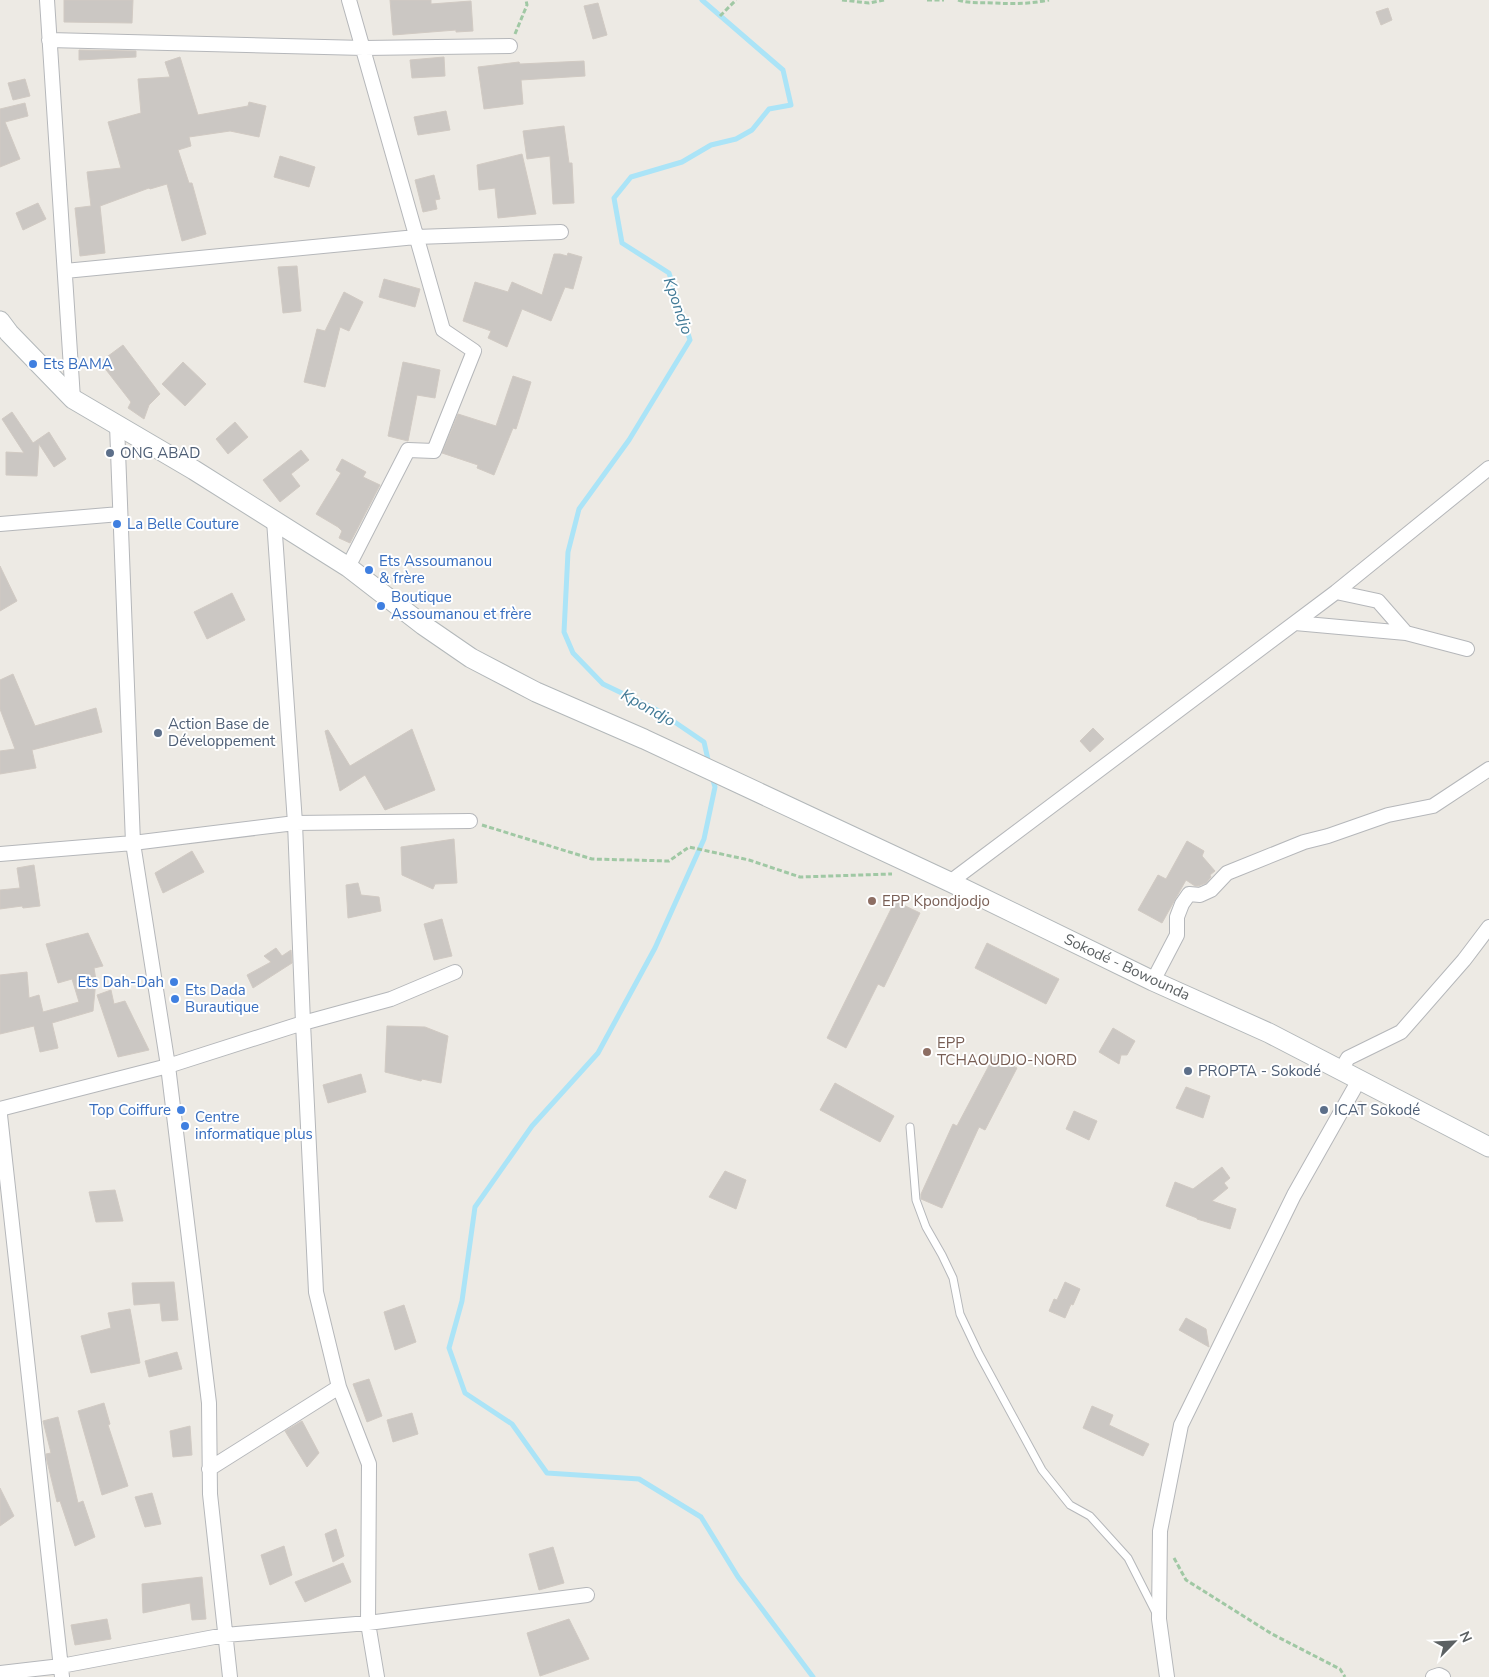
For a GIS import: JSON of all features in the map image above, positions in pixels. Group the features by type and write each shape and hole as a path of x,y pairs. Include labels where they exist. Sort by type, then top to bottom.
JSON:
{"main road":[{"name":"Sokodé - Bowounda","path":"0,321 9,333 74,399 348,567 422,626 471,658 536,692 644,739 950,882 1153,981 1269,1033 1489,1148"}],"street":[{"path":"47,0 74,399"},
{"path":"348,567 408,450 434,451 474,351 443,330 349,0"},
{"path":"50,40 364,48 510,46"},
{"path":"65,271 416,237 561,232"},
{"path":"117,425 133,843 168,1066 209,1403 210,1494 229,1669"},
{"path":"950,882 1336,592 1489,468"},
{"path":"0,524 120,514"},
{"path":"274,520 295,823 316,1292 339,1387 369,1464 368,1623 377,1677"},
{"path":"1336,592 1378,601 1406,633"},
{"path":"1295,623 1406,633 1467,649"},
{"path":"1153,981 1177,935 1177,916 1189,894 1200,895 1211,890 1227,873 1304,842 1328,836 1388,815 1433,806 1489,769"},
{"path":"0,854 133,843 295,823 470,821"},
{"path":"1341,1070 1348,1058 1401,1032 1464,960 1489,928"},
{"path":"0,1110 168,1066 303,1023 391,999 455,972"},
{"path":"1167,1677 1159,1619 1160,1531 1181,1425 1294,1196 1359,1080"},
{"path":"0,1115 61,1671"},
{"path":"210,1469 339,1387"},
{"path":"0,1673 61,1671 225,1635 368,1623 587,1595"},
{"path":"1433,1677 1439,1675 1443,1677"}],"lane":[{"path":"910,1127 916,1200 926,1227 953,1278 960,1314 979,1354 1042,1470 1070,1506 1090,1516 1128,1558 1159,1619"}],"path":[{"path":"510,46 527,5 526,0"},
{"path":"720,16 736,0"},
{"path":"842,0 870,3 884,0"},
{"path":"927,0 944,0"},
{"path":"958,0 970,4 992,3 1011,5 1049,0"},
{"path":"470,821 592,859 669,861 689,847 750,860 800,878 896,874"},
{"path":"1173,1556 1186,1580 1272,1634 1340,1669 1345,1677"}],"building":[{"path":"64,0 133,0 132,23 64,22"},
{"path":"390,0 431,0 431,4 471,1 473,31 456,32 456,30 393,35"},
{"path":"598,3 607,35 593,39 584,6"},
{"path":"1388,8 1392,20 1381,25 1376,12"},
{"path":"79,50 136,51 136,57 79,60"},
{"path":"180,57 198,115 248,106 249,102 266,106 259,137 230,131 189,137 191,146 178,150 189,183 192,183 206,234 182,241 167,184 149,188 100,206 105,253 80,256 75,208 91,206 87,172 121,168 108,122 141,113 138,79 170,77 165,62"},
{"path":"444,57 445,76 412,78 410,60"},
{"path":"584,61 585,76 521,80 523,104 484,109 478,67 519,62 520,64"},
{"path":"25,79 30,96 13,100 8,83"},
{"path":"25,103 28,116 5,122 20,159 0,167 0,109"},
{"path":"446,111 450,130 418,135 414,117"},
{"path":"564,126 569,163 572,163 574,203 553,204 550,156 527,159 523,131"},
{"path":"522,154 536,214 498,218 495,188 479,190 477,165"},
{"path":"280,156 315,167 309,187 274,177"},
{"path":"434,175 440,199 435,200 437,209 423,212 415,180"},
{"path":"38,203 46,219 23,230 16,213"},
{"path":"568,253 582,257 573,289 565,287 551,321 522,309 507,347 488,338 491,331 463,321 475,282 508,292 512,282 542,295 554,254 567,256"},
{"path":"297,266 301,311 283,313 278,267"},
{"path":"384,279 420,289 415,307 379,297"},
{"path":"344,292 363,302 349,331 340,327 325,387 304,382 317,329 325,331"},
{"path":"123,345 160,394 149,405 144,419 128,408 131,402 100,362"},
{"path":"183,362 206,384 185,406 162,384"},
{"path":"403,362 440,370 435,398 417,395 408,441 388,436"},
{"path":"513,376 531,382 516,429 513,428 494,475 477,468 478,465 442,453 458,414 496,426"},
{"path":"12,412 33,443 49,432 66,459 54,467 39,444 37,476 6,475 6,452 24,453 2,419"},
{"path":"235,422 248,437 228,454 216,439"},
{"path":"301,450 309,460 291,474 300,486 280,502 263,480"},
{"path":"342,459 366,472 363,477 380,485 350,543 339,538 342,531 338,527 316,514 341,473 336,470"},
{"path":"0,566 17,601 0,611"},
{"path":"232,593 245,620 207,639 194,612"},
{"path":"13,674 35,726 96,708 102,732 32,750 36,768 0,774 0,751 15,749 0,709 0,680"},
{"path":"1093,728 1104,739 1090,752 1080,741"},
{"path":"412,729 435,790 385,810 365,775 340,791 325,731 328,730 350,766"},
{"path":"454,839 457,883 435,884 433,889 402,875 401,847"},
{"path":"1187,841 1204,851 1202,856 1215,871 1210,875 1211,877 1206,883 1198,886 1186,880 1162,923 1138,910 1158,875 1166,879"},
{"path":"192,851 204,872 163,893 155,873"},
{"path":"34,865 40,906 0,909 0,890 20,888 17,868"},
{"path":"358,883 361,895 379,897 381,911 348,918 346,885"},
{"path":"895,901 920,913 884,987 878,984 846,1048 827,1038"},
{"path":"442,919 452,956 434,960 424,924"},
{"path":"88,933 103,966 94,968 96,980 93,1011 52,1023 58,1048 40,1052 34,1026 0,1034 0,975 27,972 29,998 39,995 43,1012 79,1002 72,979 58,983 46,944"},
{"path":"987,943 1059,979 1046,1004 975,968"},
{"path":"276,948 282,956 291,950 292,963 253,988 247,975 271,962 264,956"},
{"path":"111,990 114,1004 125,1001 149,1050 118,1057 97,995"},
{"path":"387,1026 425,1027 448,1036 441,1083 422,1079 421,1081 385,1072"},
{"path":"1113,1028 1135,1041 1127,1055 1121,1055 1119,1064 1099,1052"},
{"path":"994,1056 1017,1068 985,1130 979,1127 942,1208 921,1199 921,1194 953,1124 957,1126"},
{"path":"361,1074 366,1092 328,1103 323,1085"},
{"path":"835,1083 894,1116 880,1142 820,1110"},
{"path":"1186,1087 1210,1096 1203,1118 1176,1108"},
{"path":"1361,1101 1365,1110 1360,1115 1350,1114 1356,1103"},
{"path":"1074,1111 1097,1121 1089,1140 1066,1129"},
{"path":"1222,1167 1230,1178 1224,1183 1228,1188 1212,1201 1236,1209 1230,1229 1197,1219 1166,1206 1175,1182 1193,1189"},
{"path":"725,1171 746,1180 736,1209 709,1197"},
{"path":"115,1190 123,1221 96,1222 89,1192"},
{"path":"174,1282 178,1320 162,1321 160,1303 134,1305 132,1283"},
{"path":"1065,1282 1080,1289 1065,1318 1049,1311 1054,1299 1057,1300"},
{"path":"404,1305 416,1342 395,1350 384,1312"},
{"path":"130,1309 140,1363 91,1373 81,1336 111,1328 108,1313"},
{"path":"1186,1318 1206,1329 1209,1347 1179,1330"},
{"path":"177,1352 182,1369 149,1377 145,1361"},
{"path":"369,1379 382,1416 367,1422 353,1384"},
{"path":"104,1403 110,1424 108,1425 128,1486 102,1495 78,1411"},
{"path":"1092,1406 1113,1415 1109,1425 1149,1444 1143,1456 1083,1428"},
{"path":"412,1413 418,1434 393,1442 387,1420"},
{"path":"58,1417 78,1503 83,1501 95,1537 75,1546 60,1501 57,1502 46,1454 51,1453 43,1421"},
{"path":"302,1421 319,1453 307,1467 285,1431"},
{"path":"190,1426 192,1455 173,1457 170,1431"},
{"path":"0,1488 14,1516 0,1526"},
{"path":"152,1493 161,1524 145,1527 135,1497"},
{"path":"336,1529 344,1556 333,1562 325,1534"},
{"path":"284,1546 292,1575 270,1585 261,1555"},
{"path":"553,1547 564,1583 539,1590 529,1554"},
{"path":"343,1563 351,1582 305,1602 295,1582"},
{"path":"202,1577 206,1619 192,1620 190,1603 143,1613 142,1584"},
{"path":"107,1619 111,1639 75,1645 71,1625"},
{"path":"569,1619 589,1659 540,1676 527,1633"}],"waterway":[{"name":"Kpondjo","path":"702,0 783,70 791,105 769,109 752,130 736,139 711,145 682,162 631,177 614,198 622,243 669,273 690,340 629,440 579,509 568,552 564,632 573,653 603,684 657,710 704,742 709,764"},
{"path":"712,777 715,787 704,839 655,948 598,1053 532,1126 475,1207 462,1301 449,1348 465,1393 512,1424 547,1473 639,1479 701,1517 738,1577 813,1677"}],"place":[{"name":"Ets BAMA","path":"33,364"},
{"name":"ONG ABAD","path":"110,453"},
{"name":"La Belle Couture","path":"117,524"},
{"name":"Ets Assoumanou & frère","path":"369,570"},
{"name":"Boutique Assoumanou et frère","path":"381,606"},
{"name":"Action Base de Développement","path":"158,733"},
{"name":"EPP Kpondjodjo","path":"872,901"},
{"name":"Ets Dah-Dah","path":"174,982"},
{"name":"Ets Dada Burautique","path":"175,999"},
{"name":"EPP TCHAOUDJO-NORD","path":"927,1052"},
{"name":"PROPTA - Sokodé","path":"1188,1071"},
{"name":"Top Coiffure","path":"181,1110"},
{"name":"ICAT Sokodé","path":"1324,1110"},
{"name":"Centre informatique plus","path":"185,1126"}]}
